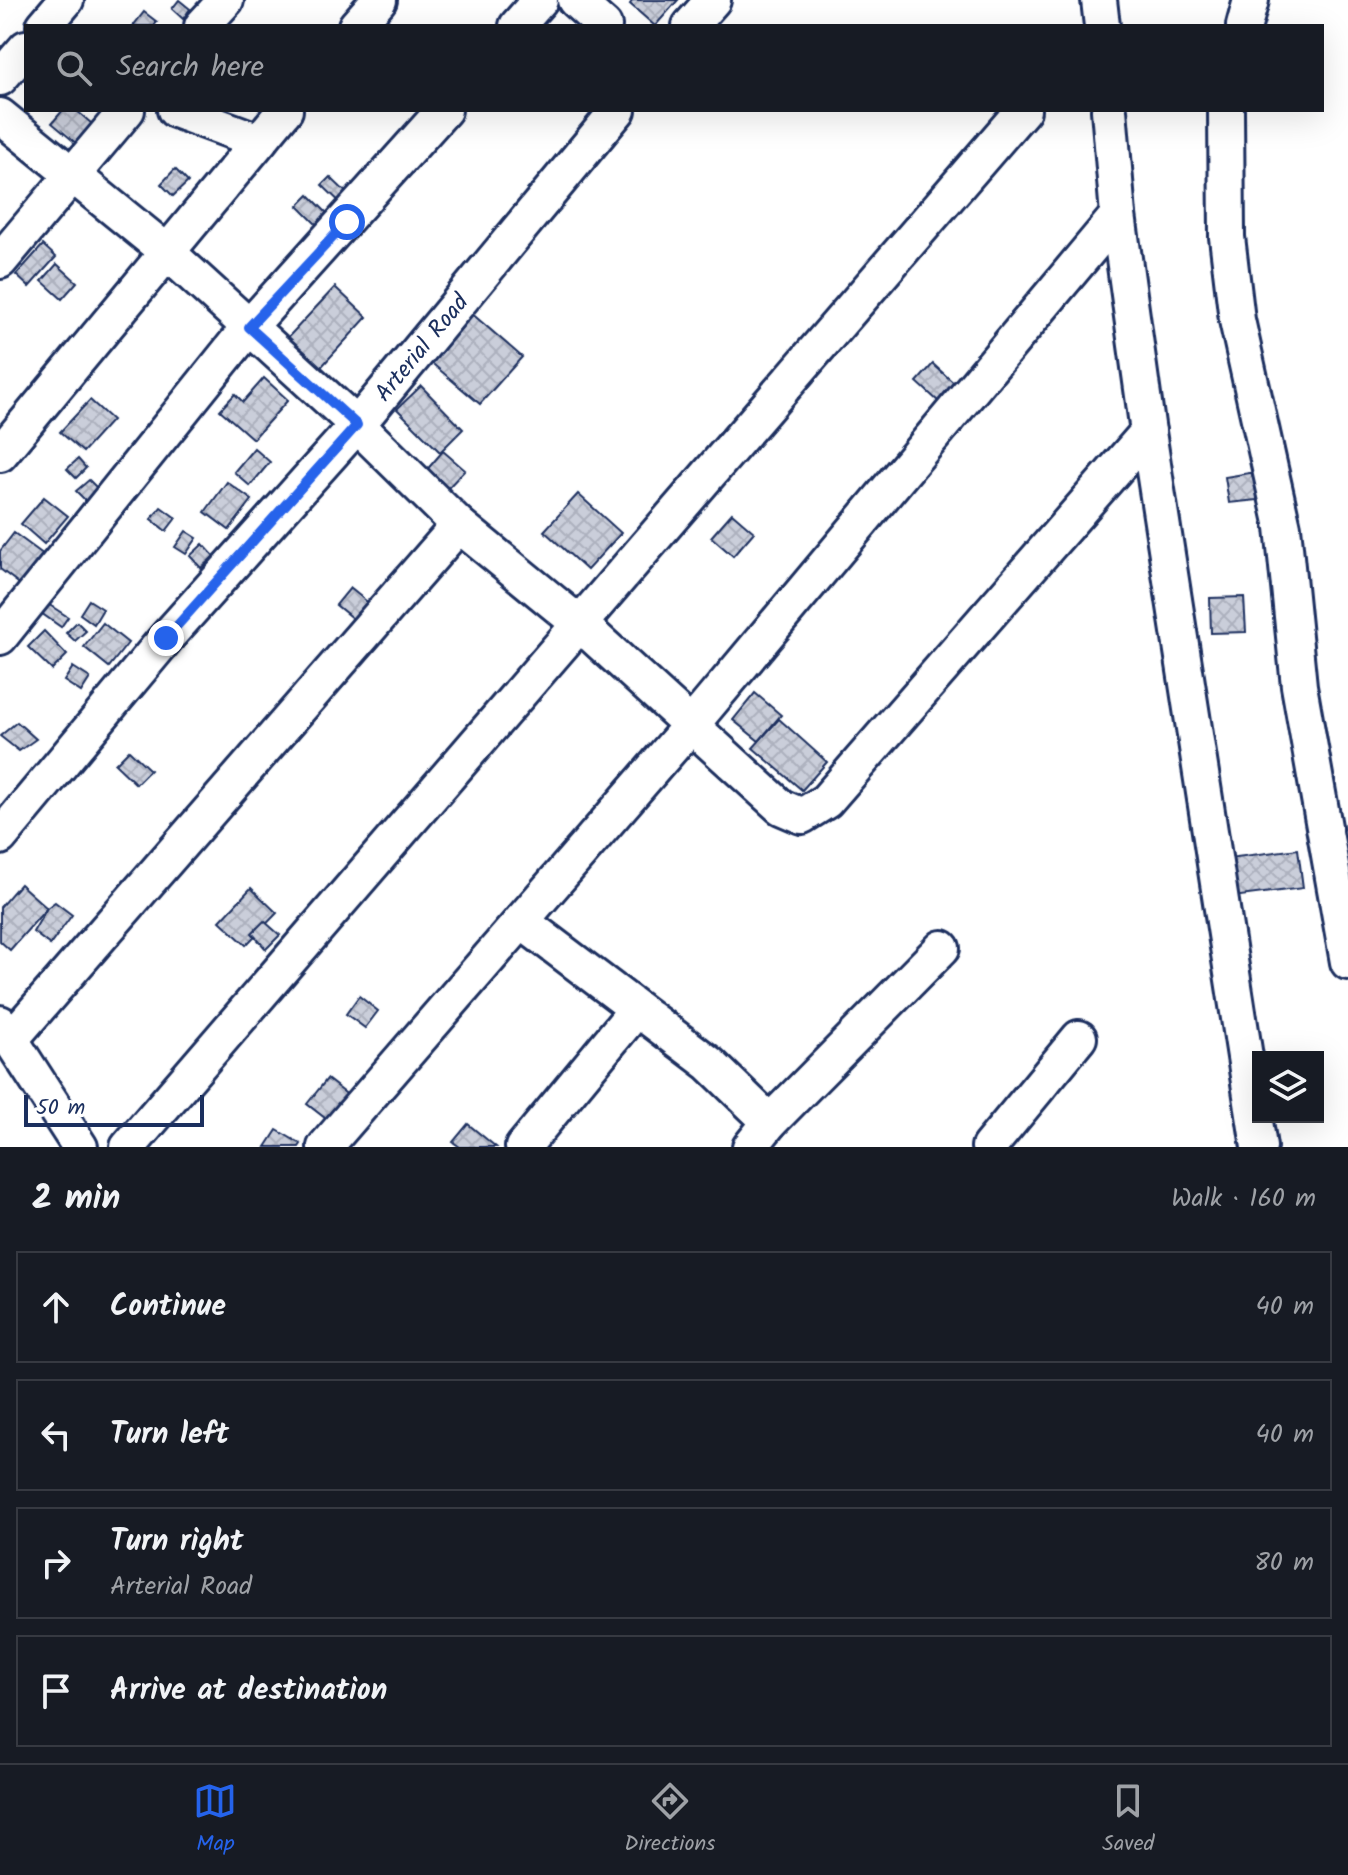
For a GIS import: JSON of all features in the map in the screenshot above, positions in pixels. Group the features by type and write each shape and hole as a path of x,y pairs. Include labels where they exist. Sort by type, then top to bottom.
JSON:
{"street":[{"path":"46,24 66,0"},
{"path":"204,24 226,0"},
{"path":"358,24 379,0"},
{"path":"519,24 540,0"},
{"path":"575,0 602,24"},
{"path":"692,24 713,0"},
{"path":"1245,24 1251,0"},
{"path":"0,78 24,50"},
{"path":"0,261 125,112"},
{"path":"180,112 259,141"},
{"path":"0,454 283,112"},
{"path":"0,637 249,327 442,112"},
{"name":"Arterial Road","path":"0,837 166,638 357,425 616,112"},
{"path":"128,1147 1021,112"},
{"path":"1109,112 1118,215 1148,432 1259,1147"},
{"path":"1226,112 1227,237 1237,320 1283,527 1299,686 1348,962"},
{"path":"0,116 166,251 357,425 459,525 581,625 781,807 802,816 826,801 1148,432"},
{"path":"325,1147 692,724 1118,215"},
{"path":"80,1147 5,1031 459,525"},
{"path":"521,921 710,1064 760,1134 942,948"},
{"path":"523,1147 636,1010"},
{"path":"989,1147 1079,1038"}],"building":[{"path":"179,0 190,9 183,19 172,9"},
{"path":"633,0 678,0 657,24 653,24 630,4"},
{"path":"144,12 157,22 156,24 135,24"},
{"path":"61,112 78,112 99,130 83,149 52,123"},
{"path":"175,169 188,182 173,196 161,184"},
{"path":"330,177 355,201 347,209 322,185"},
{"path":"309,195 332,218 321,229 298,206"},
{"path":"43,245 56,257 29,287 16,275"},
{"path":"57,264 77,282 62,299 42,281"},
{"path":"335,287 367,317 311,378 278,348"},
{"path":"470,312 522,357 480,404 428,360"},
{"path":"933,364 955,384 939,402 917,382"},
{"path":"264,378 288,400 253,439 220,410 235,394 243,402"},
{"path":"421,386 463,429 440,452 397,409"},
{"path":"90,400 112,420 83,452 60,432"},
{"path":"254,448 270,462 250,486 234,472"},
{"path":"443,451 465,470 446,490 425,472"},
{"path":"78,459 86,468 76,478 67,469"},
{"path":"1256,472 1257,500 1229,503 1225,477"},
{"path":"89,480 101,492 88,503 76,491"},
{"path":"227,482 252,500 229,530 205,512"},
{"path":"578,494 621,533 587,570 544,531"},
{"path":"44,497 68,516 44,544 21,524"},
{"path":"161,507 176,518 166,531 151,519"},
{"path":"732,513 754,532 733,556 711,537"},
{"path":"186,531 197,538 186,554 175,547"},
{"path":"14,533 44,555 21,585 0,569 0,551"},
{"path":"203,544 214,556 201,568 190,556"},
{"path":"350,588 377,610 363,627 336,605"},
{"path":"1244,597 1246,632 1211,633 1210,598"},
{"path":"89,600 103,609 94,624 80,614"},
{"path":"48,604 68,617 61,627 41,613"},
{"path":"77,622 86,631 75,641 66,633"},
{"path":"103,623 128,643 109,667 84,647"},
{"path":"44,631 67,655 52,670 28,647"},
{"path":"73,667 90,678 81,692 64,681"},
{"path":"755,693 781,715 759,741 733,720"},
{"path":"779,719 827,762 802,790 753,748"},
{"path":"17,722 36,739 19,751 0,736"},
{"path":"129,750 150,770 136,784 115,764"},
{"path":"1298,849 1303,888 1233,897 1228,858"},
{"path":"20,884 47,908 10,950 0,941 0,907"},
{"path":"251,888 277,913 246,945 220,921"},
{"path":"55,902 72,915 50,945 33,932 47,908"},
{"path":"264,921 280,935 266,949 252,933"},
{"path":"359,996 378,1011 365,1028 346,1014"},
{"path":"327,1079 354,1100 334,1125 307,1104"},
{"path":"468,1124 496,1147 460,1147 453,1142"},
{"path":"277,1130 301,1144 299,1147 266,1147"}],"route":[{"path":"166,638 357,425 249,327 347,222"}]}
